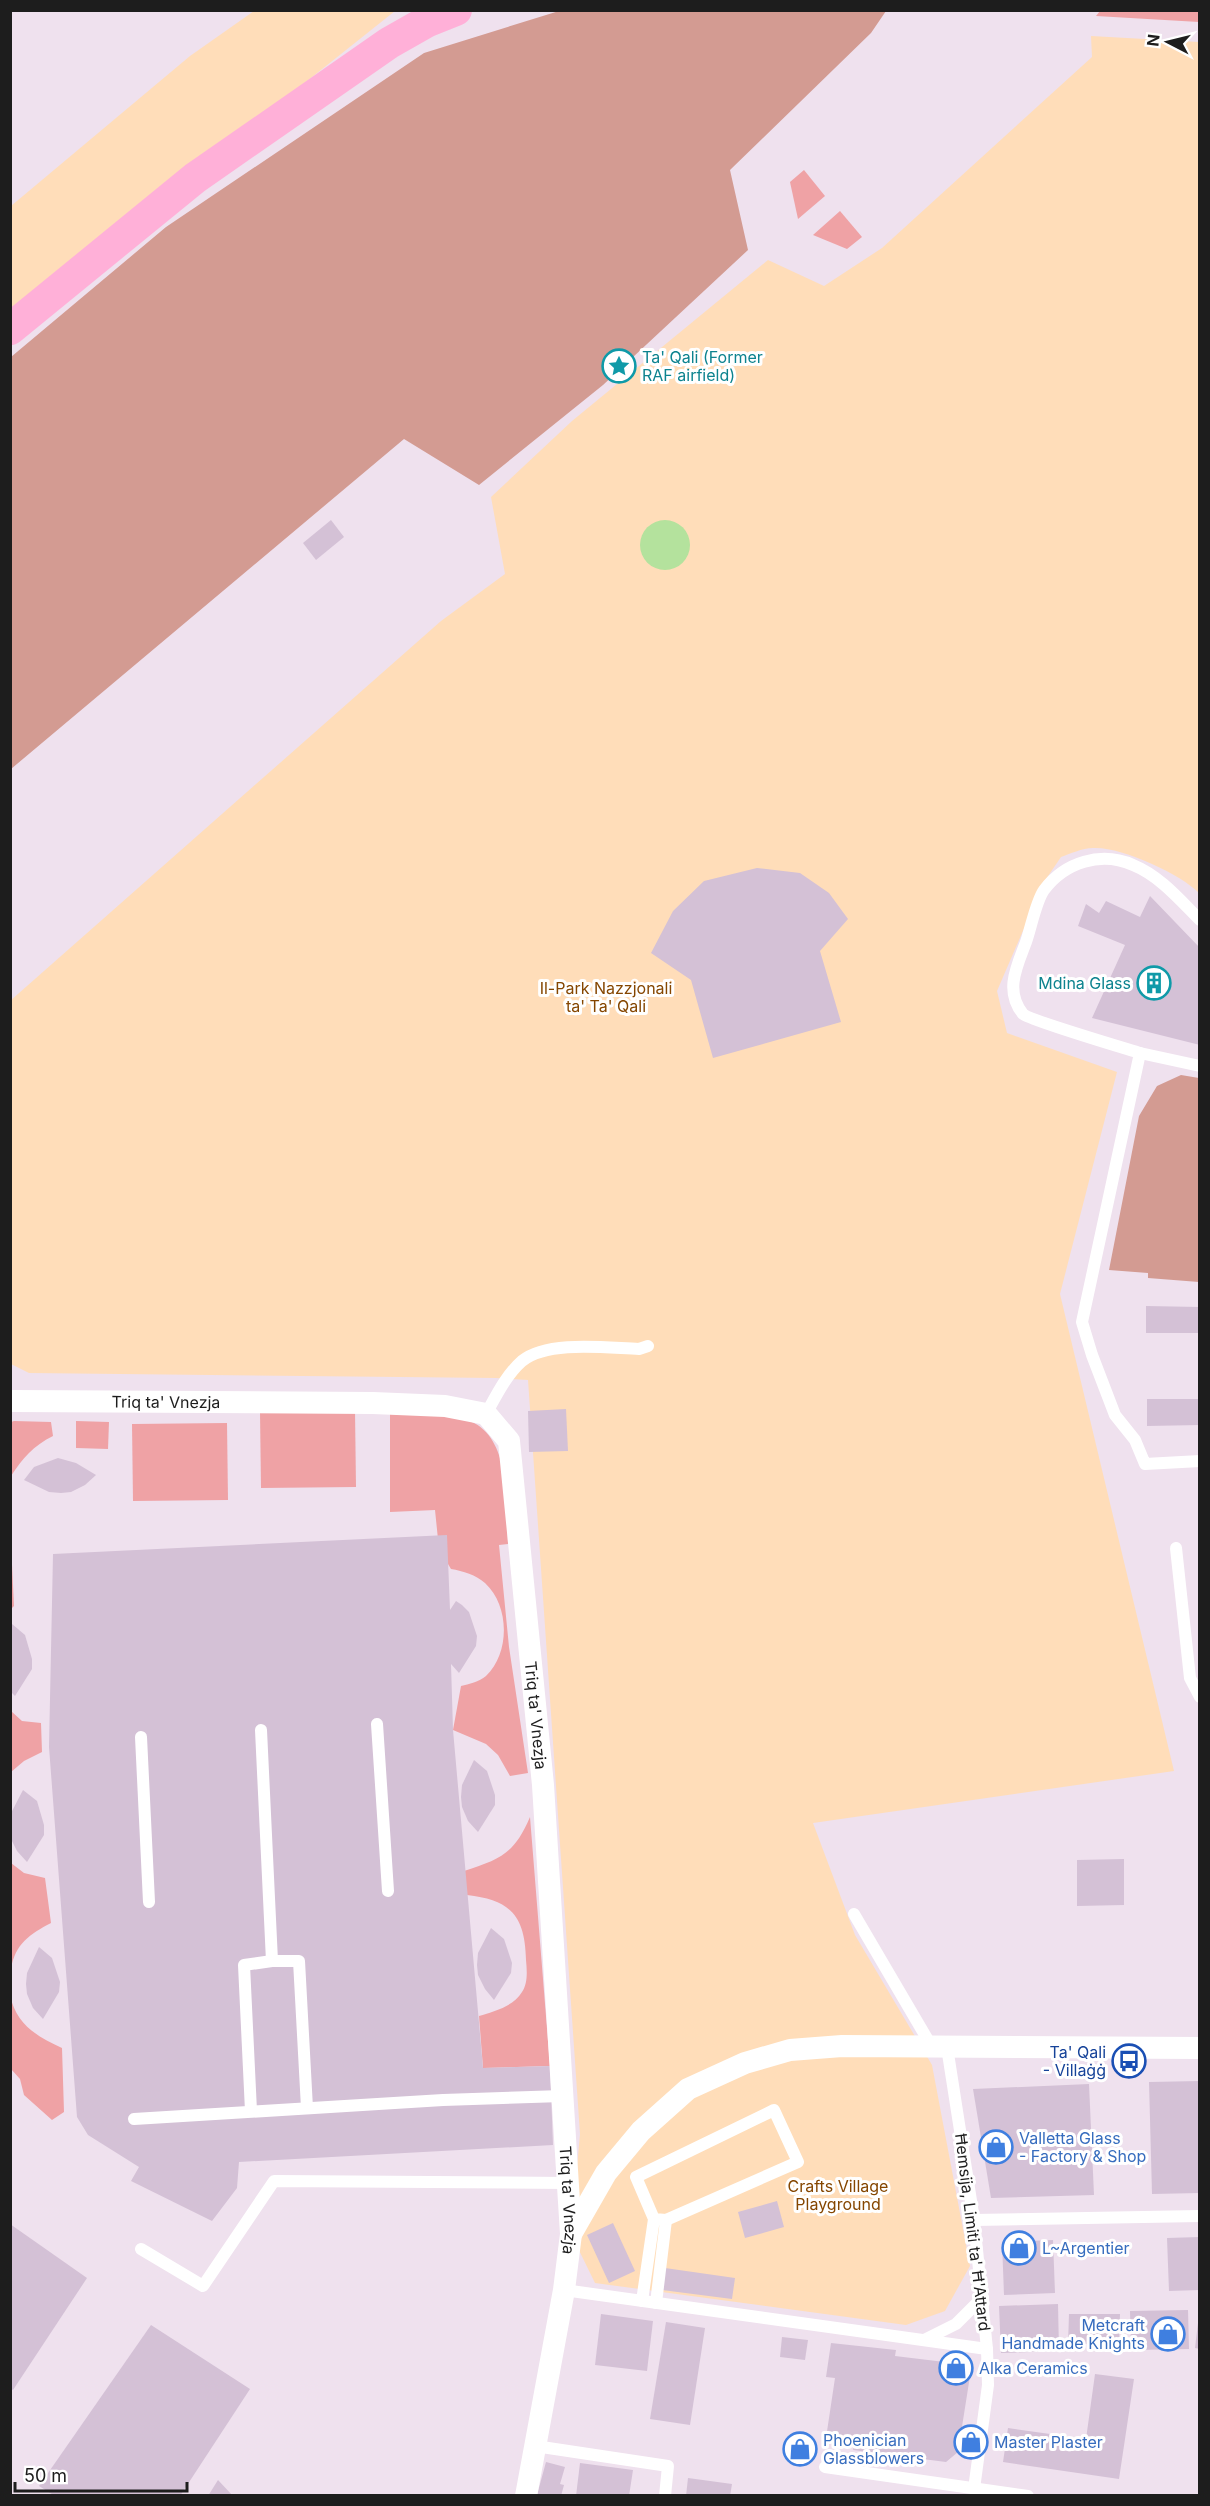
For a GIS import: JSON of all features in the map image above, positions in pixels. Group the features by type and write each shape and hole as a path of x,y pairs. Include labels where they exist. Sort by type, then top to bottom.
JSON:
{"main road":[{"path":"10,329 195,178 389,43 426,22 456,10"}],"street":[{"name":"Triq ta' Vnezja","path":"10,1401 373,1402 446,1406 486,1414 508,1441 543,1785 571,2234 564,2290 526,2496"},
{"path":"571,2234 606,2173 641,2131 688,2089 745,2063 790,2050 842,2046 1200,2048"}],"lane":[{"path":"1200,920 1163,883 1133,865 1106,859 1084,860 1065,870 1044,891 1012,981 1014,999 1025,1016 1140,1053 1200,1066"},
{"path":"1140,1053 1082,1322 1115,1415 1135,1440 1145,1464 1200,1461"},
{"path":"486,1414 506,1380 517,1367 542,1350 639,1349 648,1346"},
{"path":"1176,1548 1190,1678 1200,1697"},
{"path":"377,1724 388,1890"},
{"path":"261,1730 272,1962"},
{"path":"141,1737 150,1902"},
{"path":"854,1914 940,2047"},
{"path":"251,2111 244,1965 272,1962 299,1961 307,2108"},
{"name":"Ħemsija, Limiti ta' Ħ'Attard","path":"940,2047 974,2220 983,2297 988,2385 974,2489"},
{"path":"134,2119 562,2096"},
{"path":"656,2303 660,2220 636,2177 774,2110 798,2162 660,2220"},
{"path":"141,2249 203,2286 274,2181 568,2183"},
{"path":"974,2220 1200,2216"},
{"path":"642,2301 660,2220"},
{"path":"564,2290 987,2349"},
{"path":"923,2340 956,2324 983,2297"},
{"path":"535,2446 668,2466 665,2496"},
{"path":"825,2467 1028,2496"}],"shaded area":[{"path":"559,11 886,11 871,33 730,170 748,250 603,385 479,485 404,439 11,769 11,357 166,227 424,53"},
{"path":"1100,11 1199,11 1199,22 1096,16"},
{"path":"804,170 825,196 798,219 790,182"},
{"path":"840,211 862,237 847,249 813,235"},
{"path":"665,520 679,524 686,531 690,545 686,559 679,566 665,570 651,566 644,559 640,545 644,531 651,524"},
{"path":"1181,1075 1199,1078 1199,1282 1148,1278 1148,1273 1109,1270 1139,1116 1157,1086"},
{"path":"355,1411 356,1487 261,1488 260,1412"},
{"path":"390,1414 434,1415 459,1418 477,1424 489,1436 498,1451 506,1489 508,1544 499,1545 509,1647 528,1773 510,1776 498,1755 486,1744 453,1730 461,1686 486,1676 499,1655 503,1643 503,1616 493,1593 485,1583 469,1574 451,1569 439,1549 435,1510 390,1512"},
{"path":"76,1421 109,1422 108,1449 76,1448"},
{"path":"11,1422 51,1422 53,1436 29,1453 11,1476"},
{"path":"227,1423 228,1500 133,1501 132,1424"},
{"path":"10,1523 14,1606 11,1609 10,1609"},
{"path":"11,1711 22,1721 41,1723 42,1752 24,1761 11,1772"},
{"path":"530,1817 550,2066 483,2068 479,2016 508,2005 522,1992 527,1977 525,1945 518,1921 505,1906 482,1897 467,1895 464,1871 488,1863 505,1853 518,1839"},
{"path":"11,1863 24,1873 45,1878 51,1923 36,1931 20,1946 11,1969"},
{"path":"10,1995 17,2014 28,2028 62,2048 64,2112 52,2120 24,2095 20,2079 11,2069"}],"green space":[{"path":"254,11 395,11 11,317 11,206 190,56"},
{"name":"Il-Park Nazzjonali ta' Ta' Qali","path":"1091,36 1199,42 1199,893 1165,870 1134,856 1105,849 1089,848 1061,857 1044,882 997,991 1007,1033 1117,1072 1060,1294 1174,1771 813,1823 855,1935 932,2065 970,2266 945,2311 906,2325 595,2283 571,2234 580,2134 528,1380 29,1373 11,1364 10,1001 441,621 505,574 491,497 572,421 768,260 824,286 882,248 1092,57"}],"building":[{"path":"331,520 344,537 316,560 303,543"},
{"path":"757,868 800,873 829,893 848,919 820,951 841,1022 713,1058 691,980 651,953 673,911 704,881"},
{"name":"Mdina Glass","path":"1150,896 1200,948 1200,1045 1092,1018 1125,945 1078,926 1086,904 1099,913 1106,901 1140,917"},
{"path":"1146,1306 1200,1307 1200,1333 1146,1333"},
{"path":"1147,1399 1200,1399 1200,1425 1147,1426"},
{"path":"566,1409 568,1451 529,1452 528,1411"},
{"path":"58,1458 76,1463 96,1475 85,1485 71,1492 61,1493 49,1492 24,1480 34,1467"},
{"path":"447,1535 450,1610 456,1601 462,1605 469,1612 477,1636 476,1646 459,1673 451,1664 453,1730 483,2068 550,2066 553,2145 239,2162 237,2188 212,2221 131,2181 139,2167 88,2135 77,2117 49,1747 53,1554"},
{"path":"12,1624 25,1635 32,1659 32,1669 15,1696 10,1691"},
{"path":"474,1760 487,1771 495,1795 495,1805 478,1832 468,1821 462,1807 461,1797 462,1785"},
{"path":"23,1790 37,1801 44,1825 44,1835 27,1862 17,1851 10,1837 10,1815"},
{"path":"1124,1859 1124,1905 1077,1906 1077,1860"},
{"path":"491,1928 504,1939 512,1963 511,1973 494,2000 478,1975 477,1965 478,1953"},
{"path":"39,1947 52,1958 60,1982 59,1992 43,2019 33,2008 27,1994 26,1984 27,1973"},
{"path":"1200,2081 1200,2193 1152,2194 1149,2082"},
{"path":"1089,2084 1094,2195 991,2198 973,2089"},
{"path":"777,2201 784,2227 745,2238 738,2212"},
{"path":"613,2223 635,2271 609,2283 587,2235"},
{"path":"10,2224 87,2278 13,2390 10,2388"},
{"path":"1200,2237 1200,2290 1169,2291 1167,2238"},
{"path":"1053,2240 1055,2293 1004,2295 1002,2242"},
{"path":"665,2268 735,2278 732,2299 662,2290"},
{"path":"1058,2304 1059,2351 1001,2353 999,2306"},
{"path":"1188,2310 1189,2349 1131,2350 1130,2311"},
{"path":"601,2314 653,2321 647,2371 595,2365"},
{"path":"1069,2314 1120,2314 1119,2344 1068,2344"},
{"path":"666,2322 705,2328 690,2425 650,2419"},
{"path":"1198,2323 1200,2323 1200,2349 1195,2348"},
{"path":"151,2325 250,2389 180,2496 55,2496 39,2486"},
{"path":"782,2337 808,2340 805,2360 780,2357"},
{"path":"831,2343 896,2350 895,2356 961,2364 970,2376 958,2452 946,2462 853,2450 855,2442 826,2438 835,2378 826,2377"},
{"path":"1095,2374 1134,2379 1119,2479 1003,2462 1008,2428 1086,2439"},
{"path":"546,2462 565,2467 560,2484 564,2485 561,2496 537,2495"},
{"path":"580,2463 633,2470 629,2496 576,2496"},
{"path":"688,2478 732,2484 730,2496 686,2496"},
{"path":"218,2480 233,2496 208,2496"}],"place":[{"name":"Ta' Qali (Former RAF airfield)","path":"619,366"},
{"name":"Mdina Glass","path":"1154,983"},
{"name":"Ta' Qali - Villaġġ","path":"1129,2061"},
{"name":"Valletta Glass - Factory & Shop","path":"996,2147"},
{"name":"L~Argentier","path":"1019,2248"},
{"name":"Metcraft Handmade Knights","path":"1168,2334"},
{"name":"Alka Ceramics","path":"956,2368"},
{"name":"Master Plaster","path":"971,2442"},
{"name":"Phoenician Glassblowers","path":"800,2449"}],"park label":[{"name":"Crafts Village Playground","path":"838,2195"}]}
